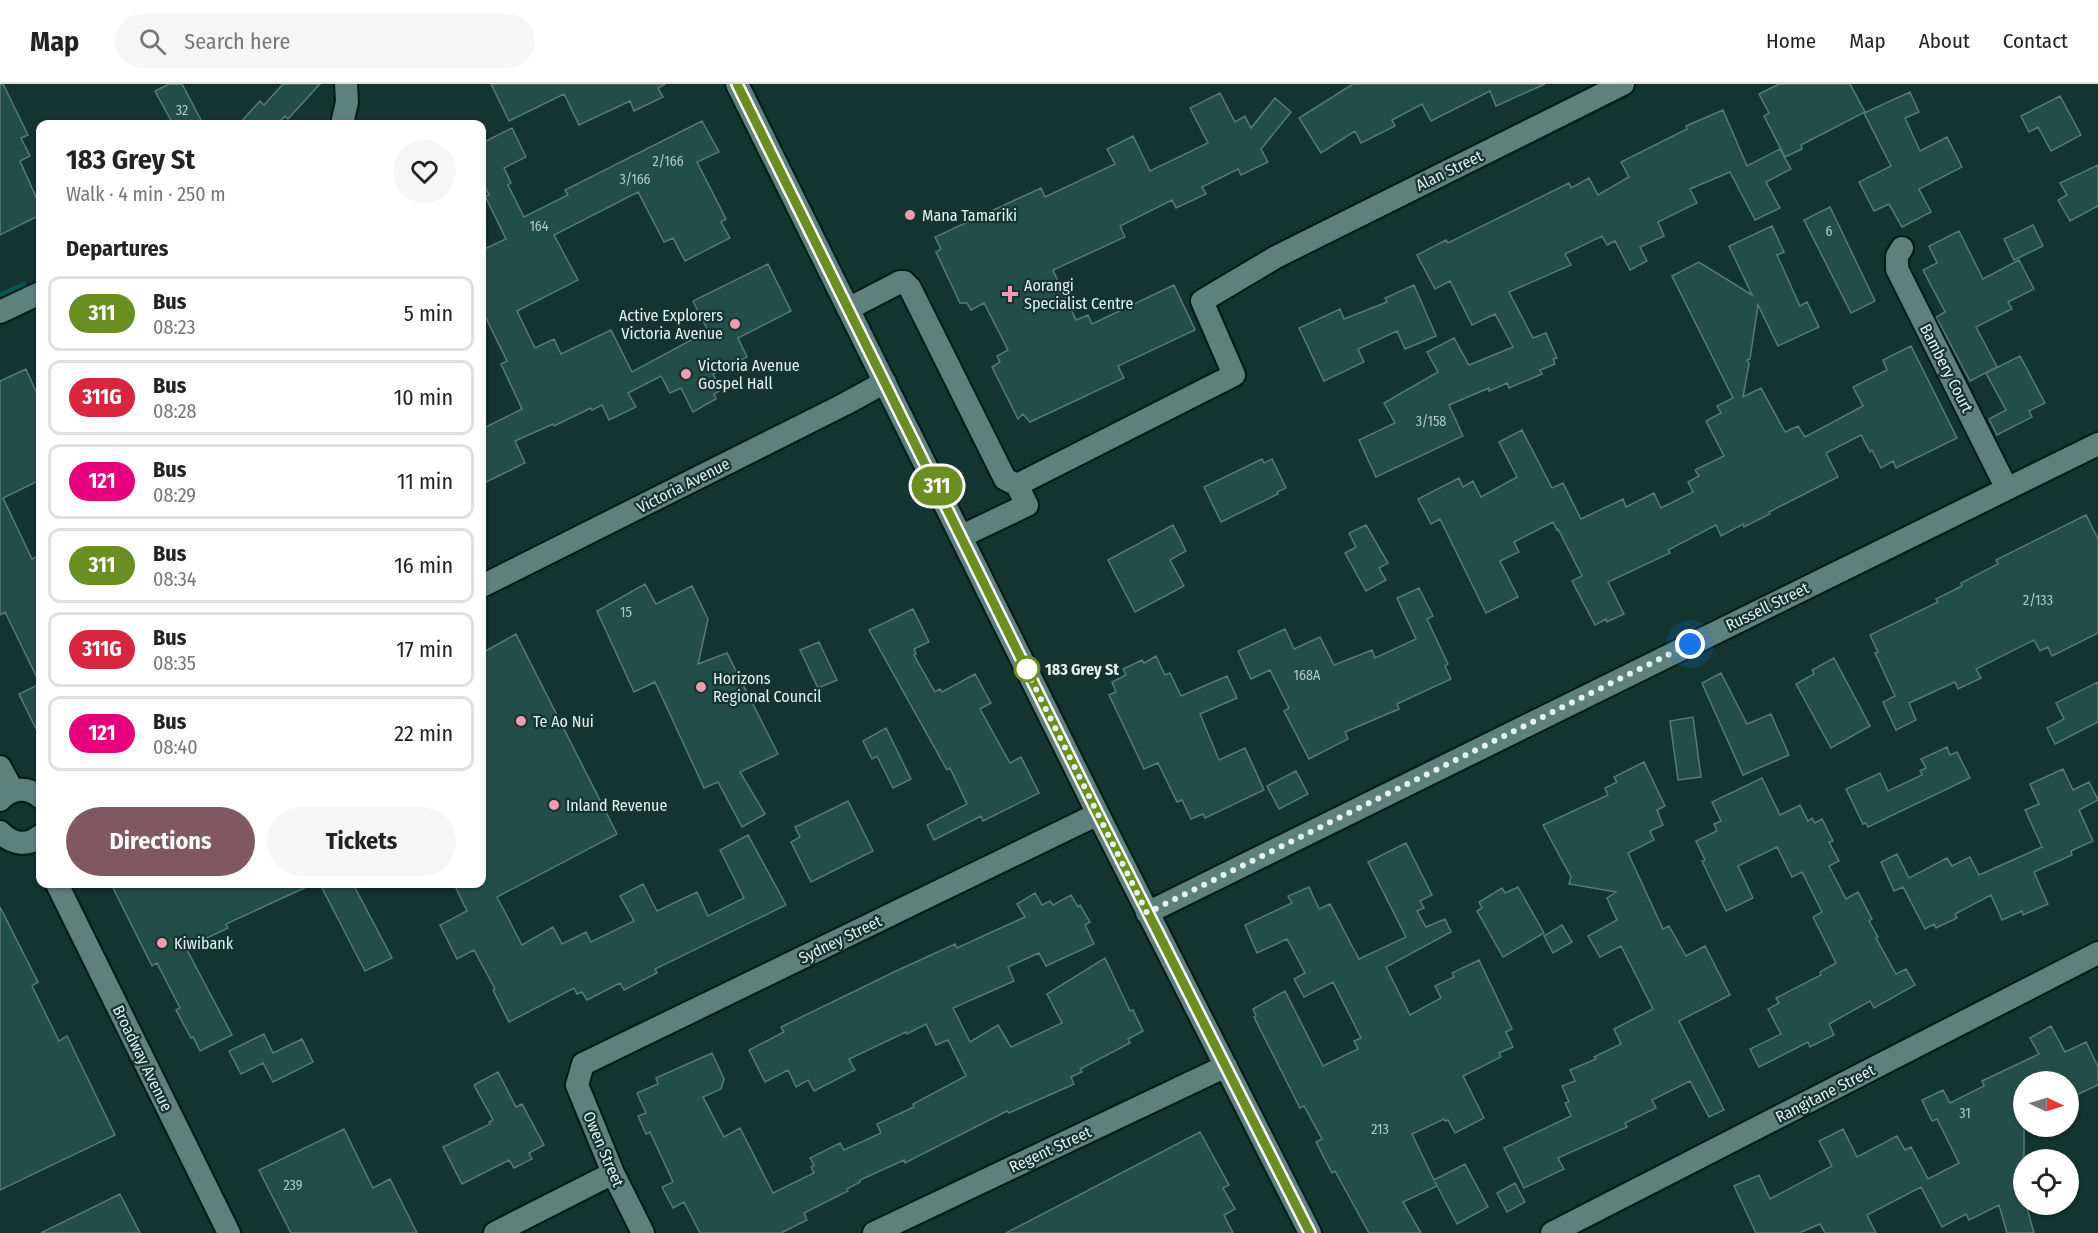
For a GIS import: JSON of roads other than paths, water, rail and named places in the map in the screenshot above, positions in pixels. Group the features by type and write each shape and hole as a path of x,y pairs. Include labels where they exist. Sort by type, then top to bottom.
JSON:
{"street":[{"path":"343,120 347,102 346,84"},
{"path":"737,84 1147,913 1310,1233"},
{"name":"Alan Street","path":"1017,485 1234,375 1202,301 1276,257 1623,84"},
{"name":"Bambery Court","path":"1902,248 1897,256 1897,269 2006,488"},
{"path":"848,309 900,282 904,282 910,288 1005,479 1017,485 1027,505 962,536"},
{"path":"0,312 36,295"},
{"name":"Victoria Avenue","path":"486,584 885,382"},
{"name":"Russell Street","path":"1147,913 2098,444"},
{"path":"0,767 6,795 26,789 36,795"},
{"name":"Sydney Street","path":"583,1064 1098,814"},
{"path":"0,832 7,840 20,844 36,844"},
{"name":"Broadway Avenue","path":"59,888 229,1233"},
{"name":"Rangitane Street","path":"1552,1233 2098,953"},
{"name":"Owen Street","path":"583,1064 577,1085 613,1173 643,1233"},
{"name":"Regent Street","path":"874,1233 1226,1066"},
{"path":"495,1233 613,1173"}],"place":[{"name":"Mana Tamariki","path":"910,215"},
{"name":"Aorangi Specialist Centre","path":"1010,294"},
{"name":"Active Explorers Victoria Avenue","path":"735,324"},
{"name":"Victoria Avenue Gospel Hall","path":"686,374"},
{"name":"183 Grey St","path":"1027,669"},
{"name":"Horizons Regional Council","path":"701,687"},
{"name":"Te Ao Nui","path":"521,721"},
{"name":"Inland Revenue","path":"554,805"},
{"name":"Kiwibank","path":"162,943"}]}
